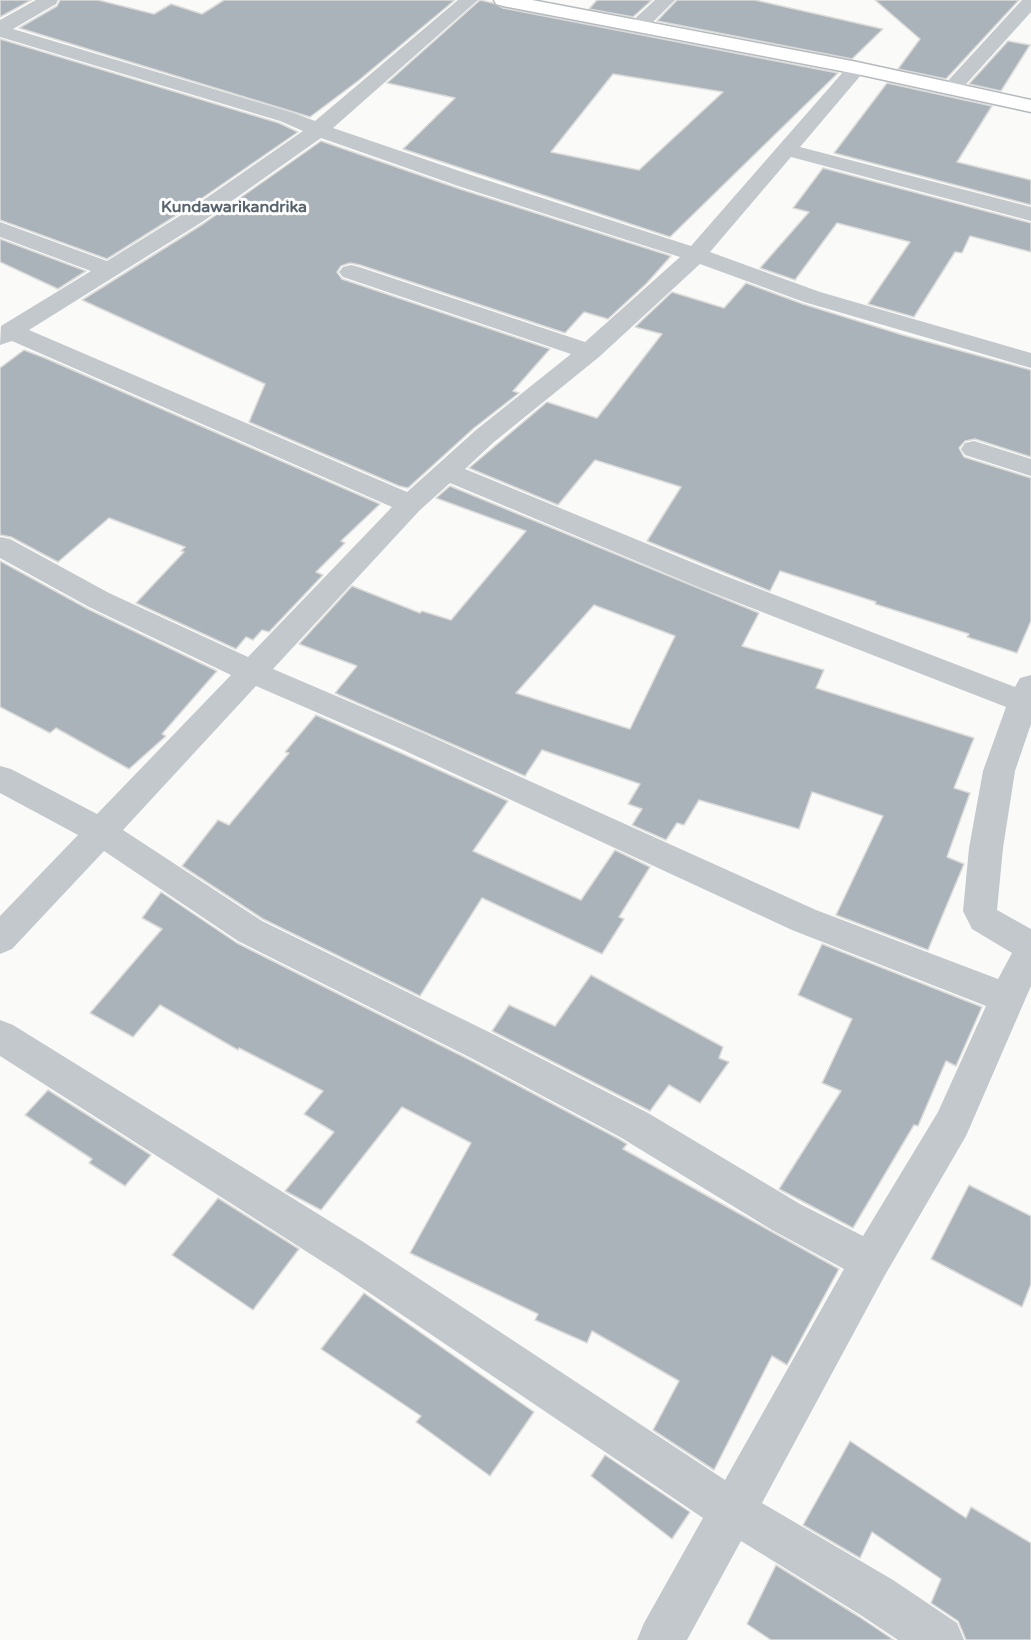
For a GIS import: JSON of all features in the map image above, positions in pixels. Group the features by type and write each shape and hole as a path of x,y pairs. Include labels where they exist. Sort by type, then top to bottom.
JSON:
{"main road":[{"path":"503,0 857,68 1031,106"}],"street":[{"path":"0,29 49,0"},
{"path":"5,334 194,217 318,130 469,0"},
{"path":"637,27 666,0"},
{"path":"951,89 1031,1"},
{"path":"0,29 287,117 318,130 469,182 696,255 812,297 1031,361"},
{"path":"0,939 410,504 446,471 590,352 696,255 857,68"},
{"path":"788,150 1031,214"},
{"path":"0,229 108,270"},
{"path":"351,272 590,352"},
{"path":"5,334 410,504"},
{"path":"974,449 1031,468"},
{"path":"446,471 713,582 1027,694 999,771 986,848 980,911 984,919 993,926 1031,946"},
{"path":"0,546 99,600 252,672 412,741 636,846 804,920 1008,999"},
{"path":"0,778 101,832 250,931 476,1043 634,1125 786,1216 871,1261"},
{"path":"661,1640 871,1261 952,1124 1031,953"},
{"path":"0,1036 351,1257 731,1510 876,1597 940,1640"}],"building":[{"path":"0,0 31,0 0,17"},
{"path":"60,0 98,0 154,14 171,4 202,14 224,0 455,0 358,81 310,117 19,28 57,6"},
{"path":"480,0 503,8 838,73 670,237 403,149 455,98 387,83","holes":["613,74 723,92 639,170 551,152"]},
{"path":"597,0 652,0 633,17 589,9"},
{"path":"677,0 755,0 883,29 852,59 657,21"},
{"path":"875,0 1019,0 946,79 898,69 920,39"},
{"path":"0,39 279,123 298,132 185,210 107,259 0,220"},
{"path":"1008,41 1030,45 1001,91 969,84"},
{"path":"887,83 992,106 957,162 1031,180 1031,205 834,153"},
{"path":"321,141 460,189 671,256 646,284 608,319 584,312 565,333 360,265 350,263 341,266 337,272 342,279 550,349 513,391 519,393 474,428 408,488 399,486 249,422 265,384 82,300 203,224"},
{"path":"823,168 1031,223 1031,252 970,236 962,253 955,252 914,317 868,304 910,242 837,223 795,280 760,268 809,212 793,208"},
{"path":"0,239 86,271 58,289 0,262"},
{"path":"746,283 803,304 903,335 1031,370 1031,457 975,439 965,441 959,448 964,457 1031,478 1031,621 1017,653 967,637 969,634 780,571 770,591 647,541 681,487 595,460 558,505 469,468 547,402 597,418 662,334 635,327 672,292 724,308"},
{"path":"24,350 380,504 341,541 345,543 316,572 323,575 269,632 262,630 253,640 246,637 236,649 136,603 184,552 181,551 185,547 109,518 58,562 11,537 0,535 0,368"},
{"path":"450,486 759,613 742,646 824,670 816,688 974,738 954,788 970,793 947,857 964,864 928,950 836,915 883,816 812,792 799,829 699,800 684,825 677,823 666,840 632,825 642,809 628,804 640,784 542,750 525,776 335,693 357,666 299,644 352,586 420,613 422,611 451,620 526,531 436,498","holes":["594,605 675,636 630,729 516,693"]},
{"path":"0,561 88,609 217,671 162,734 166,736 129,769 56,728 50,733 0,707"},
{"path":"316,715 508,801 473,851 581,900 615,850 650,867 619,917 624,919 602,954 482,898 420,996 263,919 182,866 218,820 229,825 289,753 285,752"},
{"path":"161,892 237,943 472,1061 619,1139 627,1144 623,1149 839,1269 787,1365 772,1356 714,1470 653,1430 679,1381 592,1331 587,1343 535,1320 538,1314 410,1253 471,1143 402,1107 321,1210 285,1191 334,1132 304,1114 323,1091 239,1048 238,1050 160,1005 133,1037 90,1013 162,929 142,918"},
{"path":"822,944 982,1007 956,1066 946,1061 918,1126 914,1125 853,1228 779,1189 841,1091 822,1083 852,1019 798,995"},
{"path":"591,975 723,1047 719,1058 729,1062 700,1103 669,1085 650,1111 492,1031 509,1005 555,1026"},
{"path":"48,1090 151,1155 125,1186 89,1163 92,1159 25,1115"},
{"path":"969,1185 1031,1216 1031,1284 1022,1307 931,1259"},
{"path":"218,1198 299,1249 253,1310 172,1255"},
{"path":"364,1293 534,1412 490,1476 416,1422 421,1416 321,1349"},
{"path":"850,1441 966,1518 971,1507 1031,1543 1031,1640 966,1640 958,1621 931,1603 941,1579 872,1532 860,1558 803,1525"},
{"path":"605,1455 690,1512 672,1539 591,1476"},
{"path":"776,1565 894,1640 771,1640 747,1624"}],"district":[{"name":"Kundawarikandrika","path":"234,208"}]}
